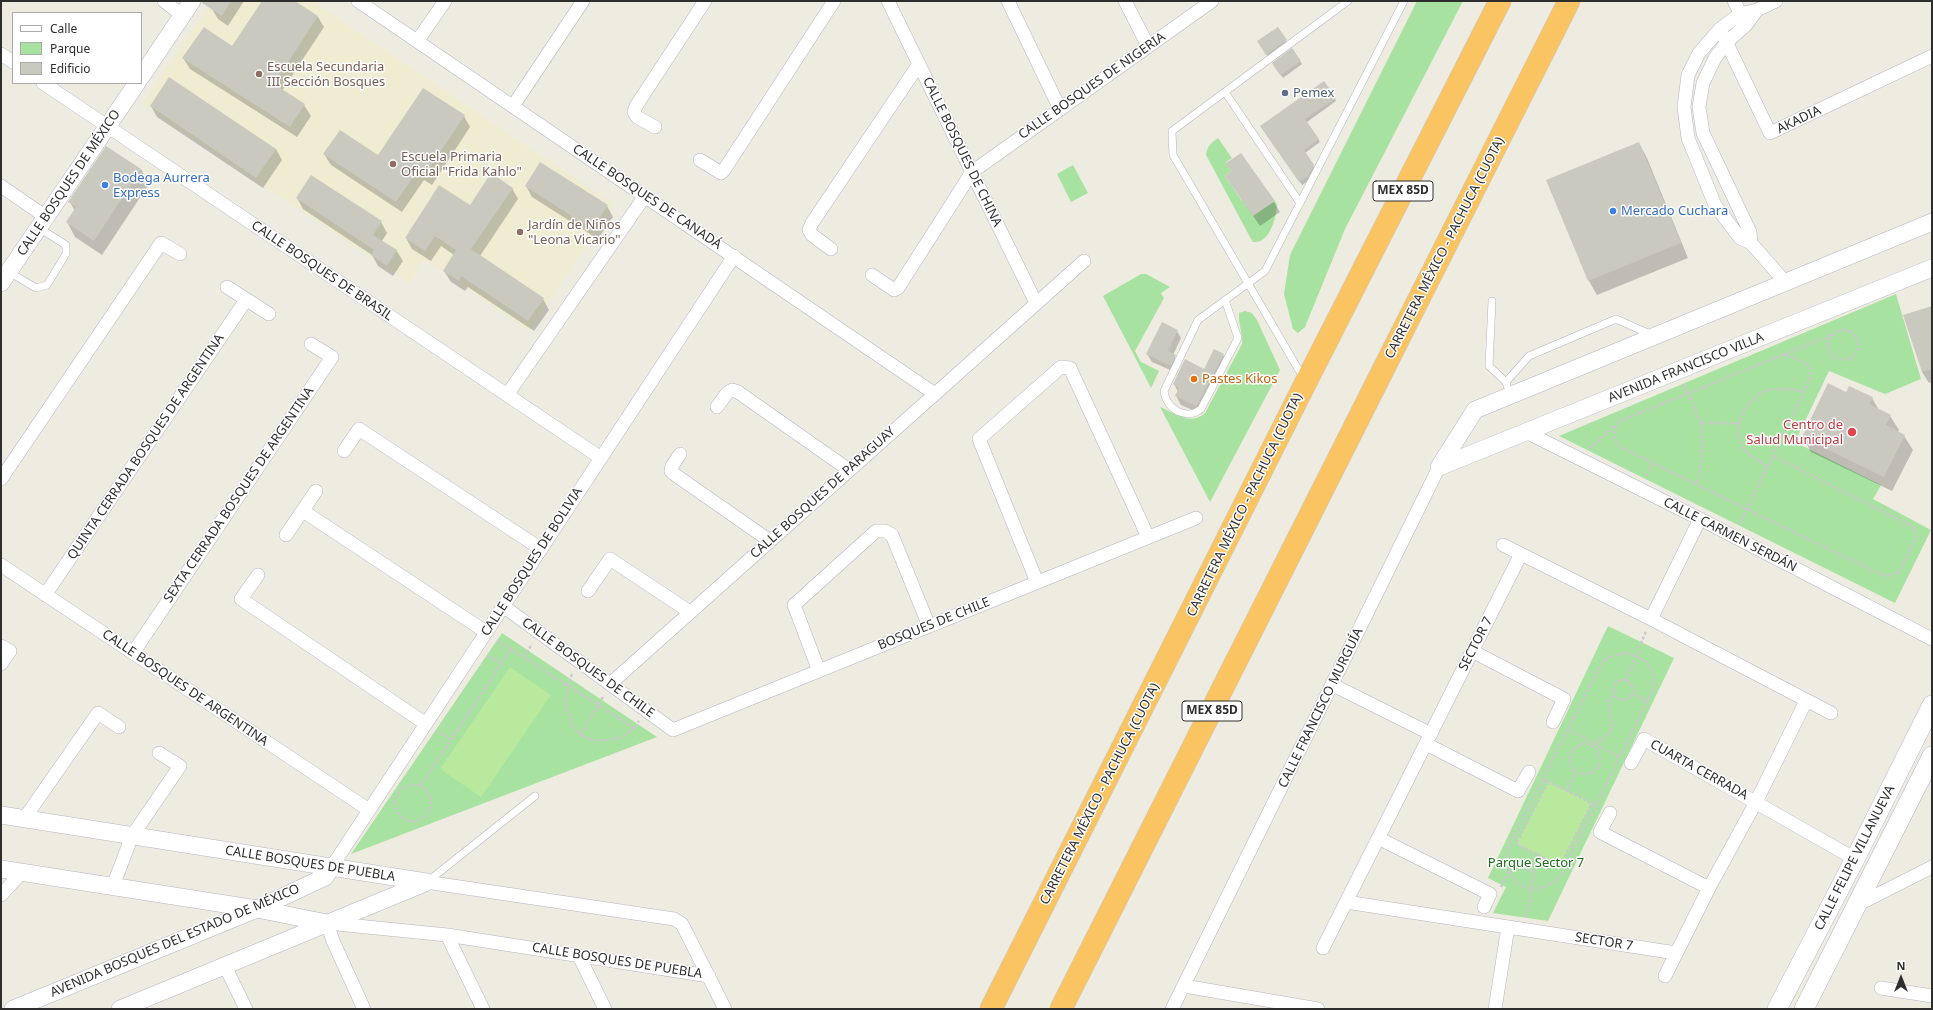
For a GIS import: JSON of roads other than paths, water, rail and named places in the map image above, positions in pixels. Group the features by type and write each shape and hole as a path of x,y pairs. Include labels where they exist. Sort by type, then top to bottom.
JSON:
{"highway":[{"name":"CARRETERA MÉXICO - PACHUCA (CUOTA)","path":"991,1009 1306,382 1500,1"},
{"name":"CARRETERA MÉXICO - PACHUCA (CUOTA)","path":"1061,1009 1569,1"}],"main road":[{"name":"CALLE FELIPE VILLANUEVA","path":"1777,1009 1932,706"},
{"name":"CALLE FELIPE VILLANUEVA","path":"1804,1009 1854,907 1932,756"}],"street":[{"path":"164,1 183,16"},
{"path":"142,76 192,1"},
{"name":"CALLE BOSQUES DE CANADÁ","path":"358,1 418,40 935,394"},
{"path":"418,40 445,1"},
{"path":"513,106 583,1"},
{"path":"655,128 637,117 634,112 636,106 705,1"},
{"path":"700,160 720,173 724,170 834,1"},
{"name":"CALLE BOSQUES DE CHINA","path":"888,1 1036,303"},
{"path":"1008,1 1060,109"},
{"path":"1126,1 1148,46"},
{"name":"CALLE BOSQUES DE NIGERIA","path":"972,172 1212,1"},
{"path":"1734,1 1743,20"},
{"path":"1776,1 1757,10 1743,20 1720,29 1699,53 1688,75 1684,107 1688,138 1715,205 1740,238 1751,243 1785,282"},
{"path":"1743,20 1715,58 1703,83 1699,107 1703,134 1750,232 1751,243"},
{"name":"AKADIA","path":"1720,29 1770,134 1932,56"},
{"path":"1,54 12,61"},
{"path":"831,249 812,235 809,230 812,223 919,64"},
{"name":"CALLE BOSQUES DE BRASIL","path":"45,84 601,458"},
{"name":"CALLE BOSQUES DE MÉXICO","path":"5,278 136,84"},
{"path":"1688,138 1703,134"},
{"path":"872,275 894,290 898,288 972,172"},
{"path":"1,186 42,222"},
{"path":"507,395 645,196"},
{"path":"1508,389 1656,336 1932,222"},
{"path":"1,479 161,243 180,254"},
{"name":"CALLE BOSQUES DE BOLIVIA","path":"331,868 734,256"},
{"name":"CALLE BOSQUES DE PARAGUAY","path":"610,684 1084,261"},
{"name":"AVENIDA FRANCISCO VILLA","path":"1439,467 1932,268"},
{"path":"227,287 268,314"},
{"name":"QUINTA CERRADA BOSQUES DE ARGENTINA","path":"45,595 246,300"},
{"name":"SEXTA CERRADA BOSQUES DE ARGENTINA","path":"133,653 332,357 311,344"},
{"path":"1037,582 980,440 1062,367 1070,368 1148,537"},
{"name":"CALLE FRANCISCO MURGUÍA","path":"1172,1009 1333,685 1439,467 1475,410 1508,389"},
{"path":"717,407 727,393 732,390 738,392 849,470"},
{"path":"344,452 359,429 541,549"},
{"name":"CALLE CARMEN SERDÁN","path":"1526,432 1700,519 1932,639"},
{"path":"680,454 672,466 671,471 674,474 770,541"},
{"path":"286,535 316,491"},
{"path":"303,511 486,632"},
{"name":"BOSQUES DE CHILE","path":"673,730 1196,518"},
{"path":"1651,619 1700,519"},
{"path":"819,671 794,605 876,531 885,531 892,535 929,626"},
{"path":"1503,545 1651,619 1831,713"},
{"name":"SECTOR 7","path":"1323,948 1521,554"},
{"path":"588,591 610,559 690,612"},
{"name":"CALLE BOSQUES DE ARGENTINA","path":"1,565 369,810"},
{"path":"258,575 241,599 426,724"},
{"name":"CALLE BOSQUES DE CHILE","path":"503,606 673,730"},
{"path":"1,646 10,651 1,664"},
{"path":"1472,651 1564,699 1553,722"},
{"path":"1333,685 1518,791 1529,772"},
{"path":"1665,976 1756,802 1806,701"},
{"path":"24,819 98,713 119,727"},
{"name":"CUARTA CERRADA","path":"1626,760 1644,739 1756,802"},
{"path":"113,886 132,836 180,766 159,753"},
{"path":"1756,802 1855,859"},
{"path":"1610,813 1600,832 1710,888"},
{"name":"CALLE BOSQUES DE PUEBLA","path":"1,815 331,868 674,919 682,924 709,976"},
{"path":"1378,838 1490,894 1484,907"},
{"path":"1854,907 1932,867"},
{"name":"CALLE BOSQUES DE PUEBLA","path":"1,868 257,909 327,923 447,935 709,976"},
{"name":"AVENIDA BOSQUES DEL ESTADO DE MÉXICO","path":"13,1009 257,909 325,878 331,868"},
{"path":"1,895 22,872"},
{"path":"126,1008 426,882"},
{"path":"199,900 207,908 208,917 206,930"},
{"name":"SECTOR 7","path":"1346,902 1676,953"},
{"path":"327,923 333,941 364,1009"},
{"path":"1495,1009 1508,927"},
{"path":"447,935 483,1009"},
{"path":"579,956 605,1009"},
{"path":"225,966 246,1009"},
{"path":"709,976 725,1009"},
{"path":"1184,986 1318,1009"},
{"path":"1916,993 1932,986"},
{"path":"1881,988 1932,996"}],"lane":[{"path":"1306,382 1173,155 1172,131 1348,1"},
{"path":"1225,300 1238,338 1202,409 1195,414 1186,415 1170,406 1165,399 1164,391 1198,320 1225,300 1248,284 1265,271 1404,1"},
{"path":"1224,92 1300,203"},
{"path":"5,278 36,288 46,285 66,254 66,245 42,222"},
{"path":"1492,301 1489,366 1508,389 1529,356 1616,319 1656,336"},
{"path":"426,882 535,796"}],"place":[{"name":"Escuela Secundaria III Sección Bosques","path":"259,74"},
{"name":"Pemex","path":"1285,93"},
{"name":"Escuela Primaria Oficial \"Frida Kahlo\"","path":"393,164"},
{"name":"Bodega Aurrera Express","path":"105,185"},
{"name":"Mercado Cuchara","path":"1613,211"},
{"name":"Jardín de Niños \"Leona Vicario\"","path":"520,232"},
{"name":"Pastes Kikos","path":"1194,379"},
{"name":"Centro de Salud Municipal","path":"1852,432"}],"park label":[{"name":"Parque Sector 7","path":"1536,863"}]}
